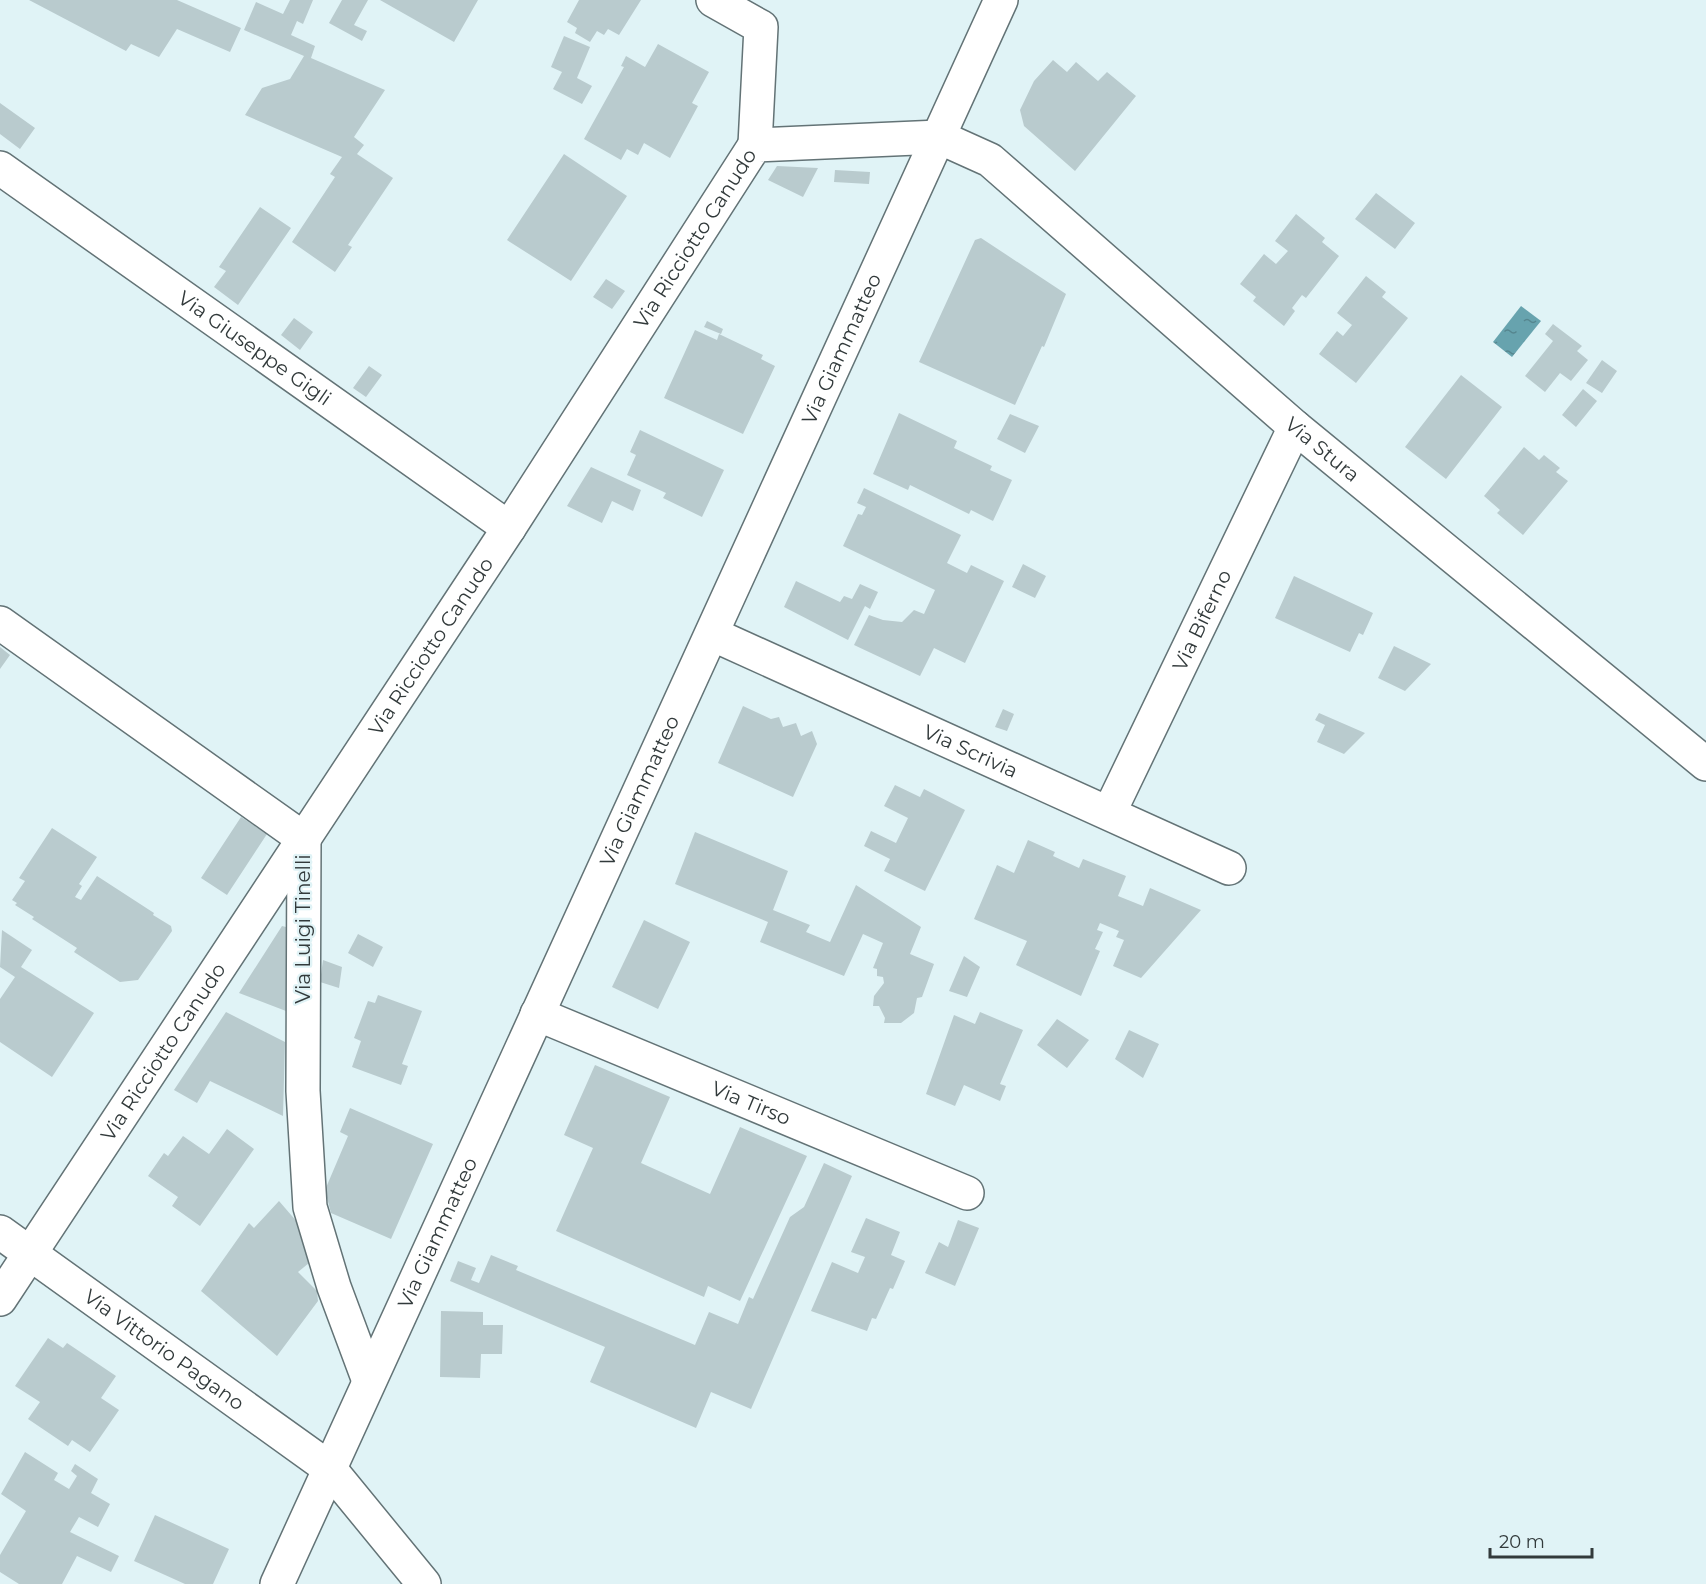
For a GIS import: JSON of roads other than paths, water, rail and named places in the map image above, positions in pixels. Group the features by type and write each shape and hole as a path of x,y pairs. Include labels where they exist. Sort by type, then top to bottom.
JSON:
{"street":[{"path":"713,0 761,27 754,144"},
{"name":"Via Giammatteo","path":"277,1584 1001,0"},
{"name":"Via Ricciotto Canudo","path":"0,1299 509,528 754,144 939,136"},
{"name":"Via Stura","path":"939,136 990,160 1295,427 1706,764"},
{"name":"Via Giuseppe Gigli","path":"0,168 509,528"},
{"name":"Via Biferno","path":"1109,813 1295,427"},
{"name":"Via Luigi Tinelli","path":"0,622 303,839 303,1091 310,1207 334,1287 369,1381"},
{"name":"Via Scrivia","path":"711,634 1229,868"},
{"name":"Via Tirso","path":"537,1014 967,1193"},
{"name":"Via Vittorio Pagano","path":"0,1232 329,1468 424,1584"}],"water":[{"path":"1521,306 1541,321 1512,357 1493,342"}]}
